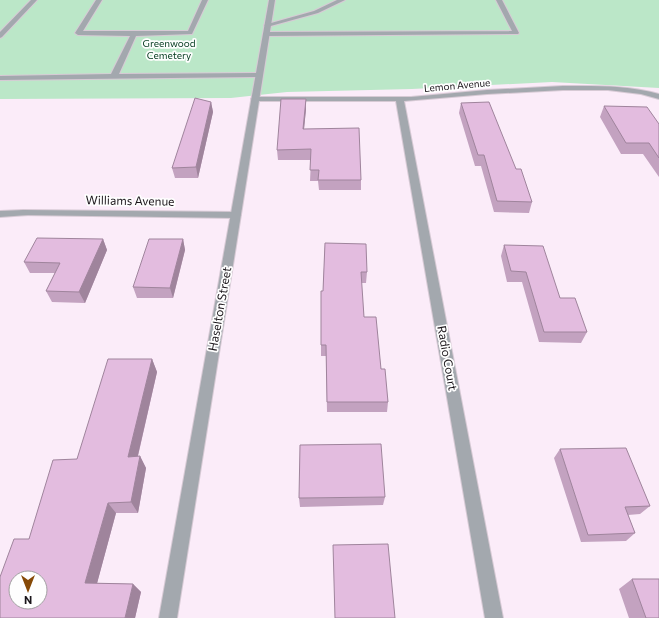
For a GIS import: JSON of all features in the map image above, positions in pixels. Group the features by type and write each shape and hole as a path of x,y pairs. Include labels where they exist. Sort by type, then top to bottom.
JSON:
{"street":[{"path":"0,36 3,31 34,0"},
{"path":"99,0 78,33 190,33 205,0"},
{"name":"Haselton Street","path":"168,618 272,0"},
{"path":"266,29 316,12 342,0"},
{"path":"266,29 516,33 499,0"},
{"path":"114,76 134,34"},
{"path":"0,78 260,74"},
{"name":"Lemon Avenue","path":"255,99 400,99 487,92 570,88 623,89 659,97"},
{"name":"Radio Court","path":"400,99 494,618"},
{"name":"Williams Avenue","path":"0,214 236,215"}],"green space":[{"name":"Greenwood Cemetery","path":"0,0 659,0 659,88 552,82 412,89 287,92 231,98 0,99"}],"building":[{"path":"195,98 211,102 196,167 172,168"},
{"path":"281,99 306,99 303,129 359,128 361,180 318,180 319,170 310,170 311,149 277,150"},
{"path":"489,102 516,169 521,169 532,202 497,201 484,155 478,155 461,103"},
{"path":"604,106 647,107 659,124 659,158 649,143 626,143"},
{"path":"37,238 103,239 79,292 46,291 60,263 24,262"},
{"path":"149,239 183,239 170,288 133,287"},
{"path":"325,243 366,244 367,272 361,272 364,317 376,317 381,369 385,369 388,402 327,402 326,345 321,345 321,291 323,291"},
{"path":"504,245 543,246 560,298 575,298 587,332 544,332 526,272 511,271"},
{"path":"108,359 152,359 128,457 140,456 131,502 108,503 85,583 133,584 125,618 0,618 0,577 14,539 29,539 53,460 77,459"},
{"path":"381,444 385,497 299,498 300,445"},
{"path":"626,448 650,506 625,507 635,533 588,535 560,449"},
{"path":"388,544 395,618 335,618 333,545"},
{"path":"632,579 659,579 659,618 646,618"}]}
